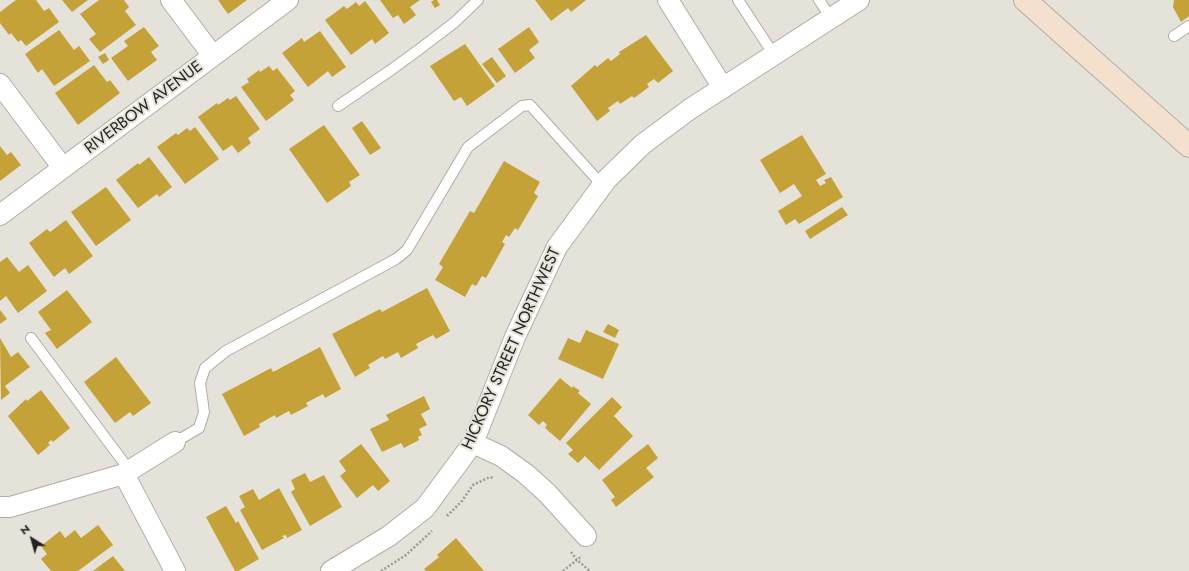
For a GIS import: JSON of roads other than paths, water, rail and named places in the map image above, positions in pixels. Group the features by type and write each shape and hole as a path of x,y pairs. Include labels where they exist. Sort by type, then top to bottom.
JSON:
{"main road":[{"path":"1025,0 1189,146"}],"street":[{"path":"171,0 213,56"},
{"name":"RIVERBOW AVENUE","path":"0,215 288,0"},
{"path":"668,0 723,88"},
{"name":"HICKORY STREET NORTHWEST","path":"331,571 389,536 425,508 473,442 515,337 557,247 602,185 643,144 723,88 859,0"},
{"path":"0,84 63,168"},
{"path":"0,507 10,507 127,472 175,442"},
{"path":"473,442 501,456 526,474 547,493 586,536"},
{"path":"127,472 174,571"}],"lane":[{"path":"338,106 421,48 455,22 478,0"},
{"path":"738,0 774,55"},
{"path":"819,0 831,18"},
{"path":"1174,36 1189,26"},
{"path":"175,442 199,428 204,412 200,383 205,368 226,351 396,259 407,250 468,147 522,106 530,104 602,185"},
{"path":"31,338 127,472"}]}
